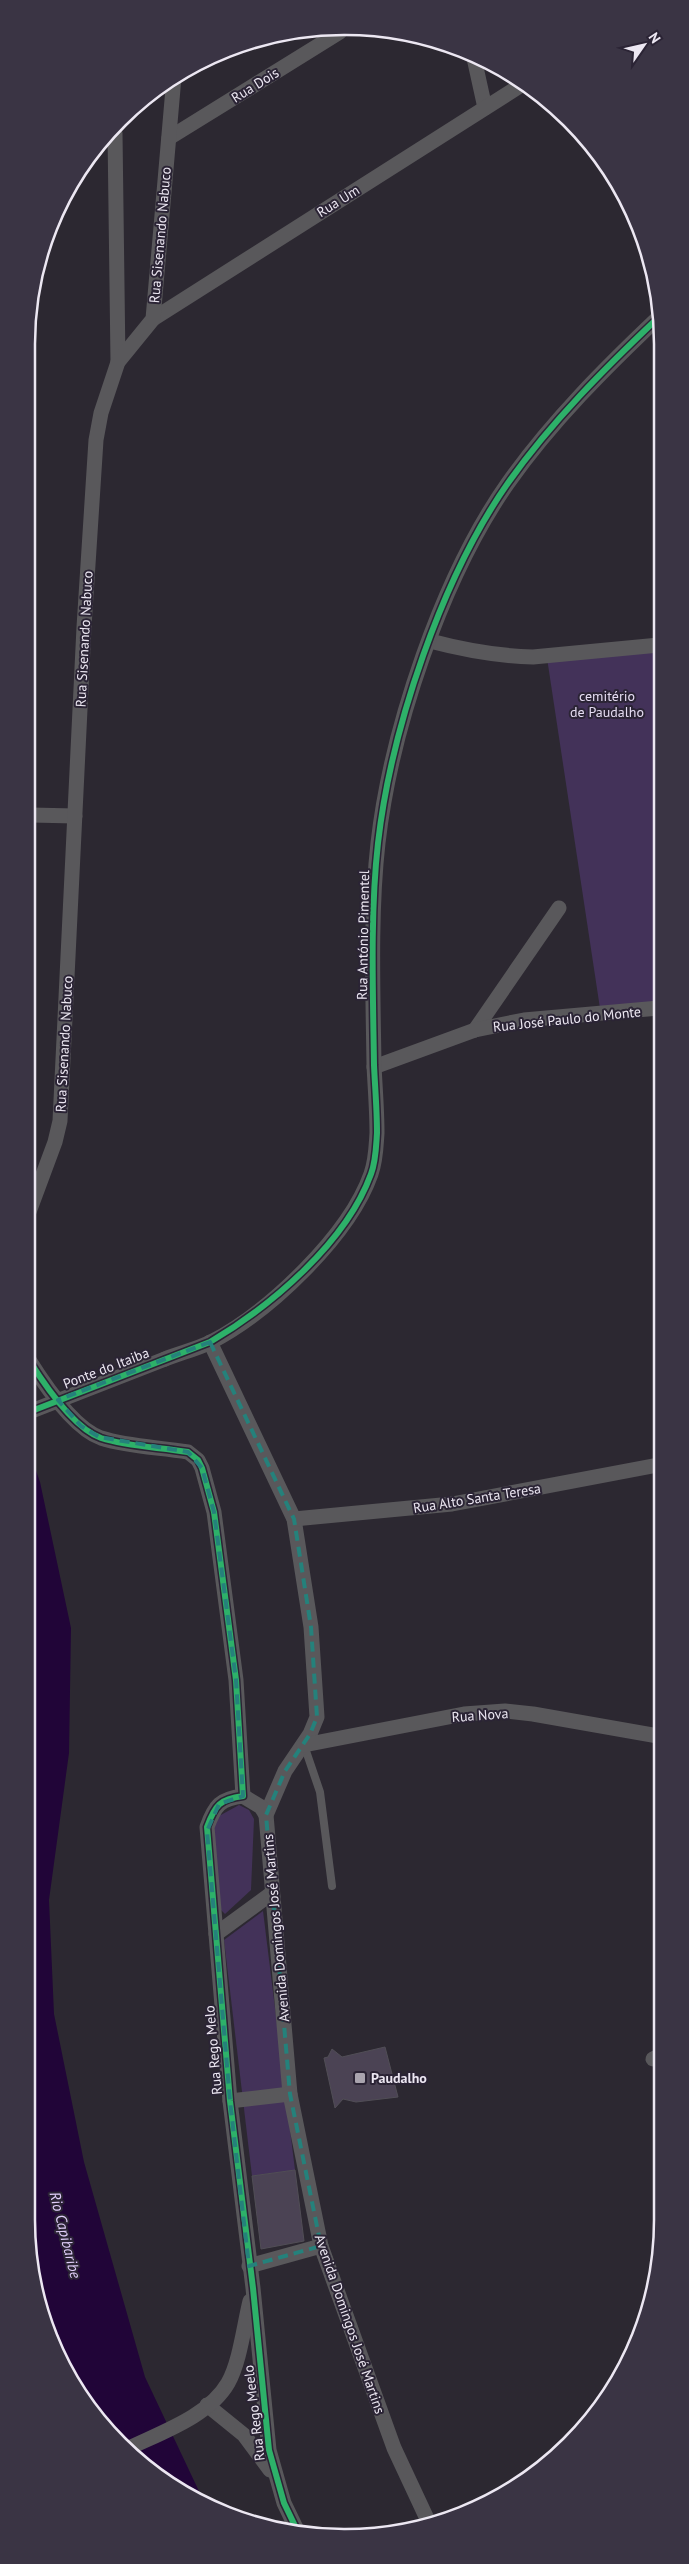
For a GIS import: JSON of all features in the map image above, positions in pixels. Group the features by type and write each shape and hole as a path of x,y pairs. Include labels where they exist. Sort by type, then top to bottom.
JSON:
{"street":[{"name":"Rua Dois","path":"169,138 334,35"},
{"path":"475,65 485,108"},
{"name":"Rua Sisenando Nabuco","path":"35,1196 55,1142 60,1121 94,464 101,413 118,362 153,318 173,87"},
{"name":"Rua Um","path":"153,318 517,88"},
{"path":"115,137 118,362"},
{"name":"Rua António Pimentel","path":"165,1358 210,1342 255,1314 274,1298 312,1261 349,1216 371,1174 375,1157 377,1106 374,1067 374,933 378,844 391,768 405,713 430,641 471,543 508,484 571,408 626,348 653,323"},
{"path":"430,641 491,655 514,657 533,657 654,645"},
{"path":"35,815 75,816"},
{"name":"Rua José Paulo do Monte","path":"474,1030 559,908"},
{"name":"Rua José Paulo do Monte","path":"374,1067 474,1030 524,1020 654,1008"},
{"name":"Avenida Domingos José Martins","path":"210,1342 294,1518 310,1618 317,1705 314,1727 304,1745 285,1771 266,1815 290,2094 320,2246 394,2448 426,2518"},
{"name":"Ponte do Itaiba","path":"35,1410 165,1358"},
{"path":"35,1368 64,1408 81,1426 99,1437 188,1452 198,1460 214,1512 236,1680 243,1796 261,1807 266,1815"},
{"name":"Rua Alto Santa Teresa","path":"294,1518 452,1504 654,1466"},
{"name":"Rua Nova","path":"304,1745 464,1714 498,1711 533,1714 654,1735"},
{"name":"Rua Rego Melo","path":"243,1796 224,1800 213,1810 207,1831 230,2101 253,2288"},
{"path":"216,1934 272,1893"},
{"path":"230,2101 290,2094"},
{"path":"249,2266 320,2246"},
{"path":"134,2446 191,2417 207,2405 228,2383 238,2354 253,2288"},
{"name":"Rua Rego Meelo","path":"253,2288 269,2450 276,2481 294,2525"},
{"path":"207,2405 244,2435 259,2452 276,2481"}],"lane":[{"path":"304,1745 320,1792 332,1886"}],"highlighted area":[{"path":"210,1342 294,1519 311,1627 317,1717 310,1734 285,1771 266,1815 290,2094 321,2246 249,2266 230,2101 207,1831 219,1804 243,1796 236,1680 214,1512 202,1468 188,1452 99,1437 81,1426 58,1400"}],"green space":[{"name":"cemitério de Paudalho","path":"654,647 654,1009 601,1015 547,658"},
{"path":"239,1805 249,1810 254,1819 251,1890 225,1914 219,1908 208,1828 219,1816"},
{"path":"263,1911 295,2170 252,2176 224,1940"}],"water":[{"name":"Rio Capibaribe","path":"35,1468 40,1482 71,1628 69,1753 49,1900 54,2014 84,2162 145,2377 200,2493 173,2477 140,2452 99,2408 76,2374 67,2356 51,2319 41,2280 35,2220"}],"building":[{"name":"Paudalho","path":"385,2047 398,2097 356,2102 343,2099 335,2108 324,2058 328,2057 332,2049 342,2057"},
{"path":"295,2170 304,2241 261,2249 252,2176"}],"cycle path":[{"path":"35,1410 210,1342 257,1310 304,1270 344,1224 359,1200 373,1169 376,1154 373,953 375,870 378,843 395,752 407,704 423,656 441,608 462,563 484,521 508,483 542,438 580,396 653,323"},
{"path":"35,1369 60,1404 90,1433 122,1443 188,1452 198,1460 202,1468 214,1512 236,1680 243,1796 229,1799 219,1804 207,1827 230,2101 253,2288 269,2450 284,2503 294,2525"}],"place":[{"name":"Paudalho","path":"360,2078"}]}
